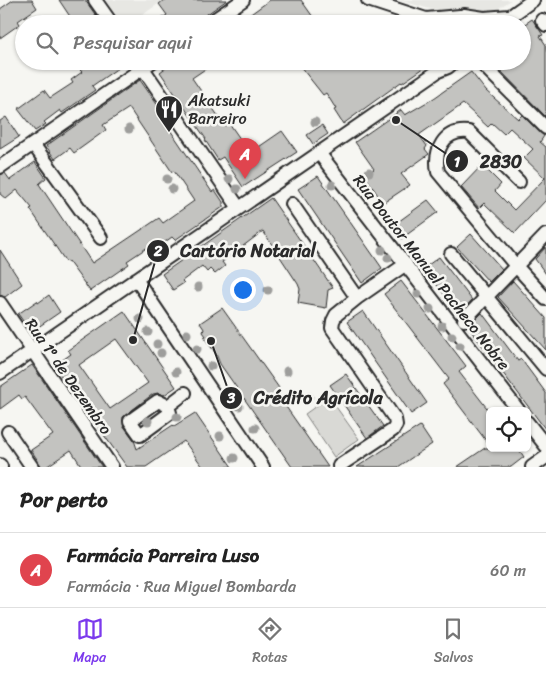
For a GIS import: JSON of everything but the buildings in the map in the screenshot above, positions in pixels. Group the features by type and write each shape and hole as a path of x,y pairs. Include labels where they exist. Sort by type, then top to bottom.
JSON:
{"street":[{"path":"95,0 106,15"},
{"path":"221,15 243,0"},
{"path":"368,0 412,15"},
{"path":"512,15 533,0"},
{"path":"0,167 136,70"},
{"path":"148,70 239,208"},
{"path":"0,373 436,70"},
{"path":"487,70 546,128"},
{"path":"519,182 469,132 460,131 453,133 440,146 436,161 438,172 546,299"},
{"path":"33,144 101,238"},
{"name":"Rua Doutor Manuel Pacheco Nobre","path":"319,153 516,407"},
{"path":"292,204 357,298"},
{"path":"464,320 546,235"},
{"path":"451,254 546,369"},
{"path":"339,466 393,430 396,425 395,418 332,328 332,321 336,315 357,298 406,264"},
{"path":"136,280 263,467"},
{"name":"Rua 1º de Dezembro","path":"0,303 112,467"},
{"path":"168,406 185,393"},
{"path":"531,427 546,446"},
{"path":"8,432 32,467"},
{"path":"532,467 546,456"}],"shaded area":[{"path":"105,0 164,0 142,15 116,15"},
{"path":"398,0 511,0 496,10 476,11 464,8 437,11"},
{"path":"329,397 359,439 334,457 305,414"}],"place":[{"name":"2830","path":"396,120"},
{"name":"Akatsuki Barreiro","path":"169,133"},
{"name":"Farmácia Parreira Luso","path":"245,179"},
{"name":"Cartório Notarial","path":"133,340"},
{"name":"Crédito Agrícola","path":"211,341"}]}
